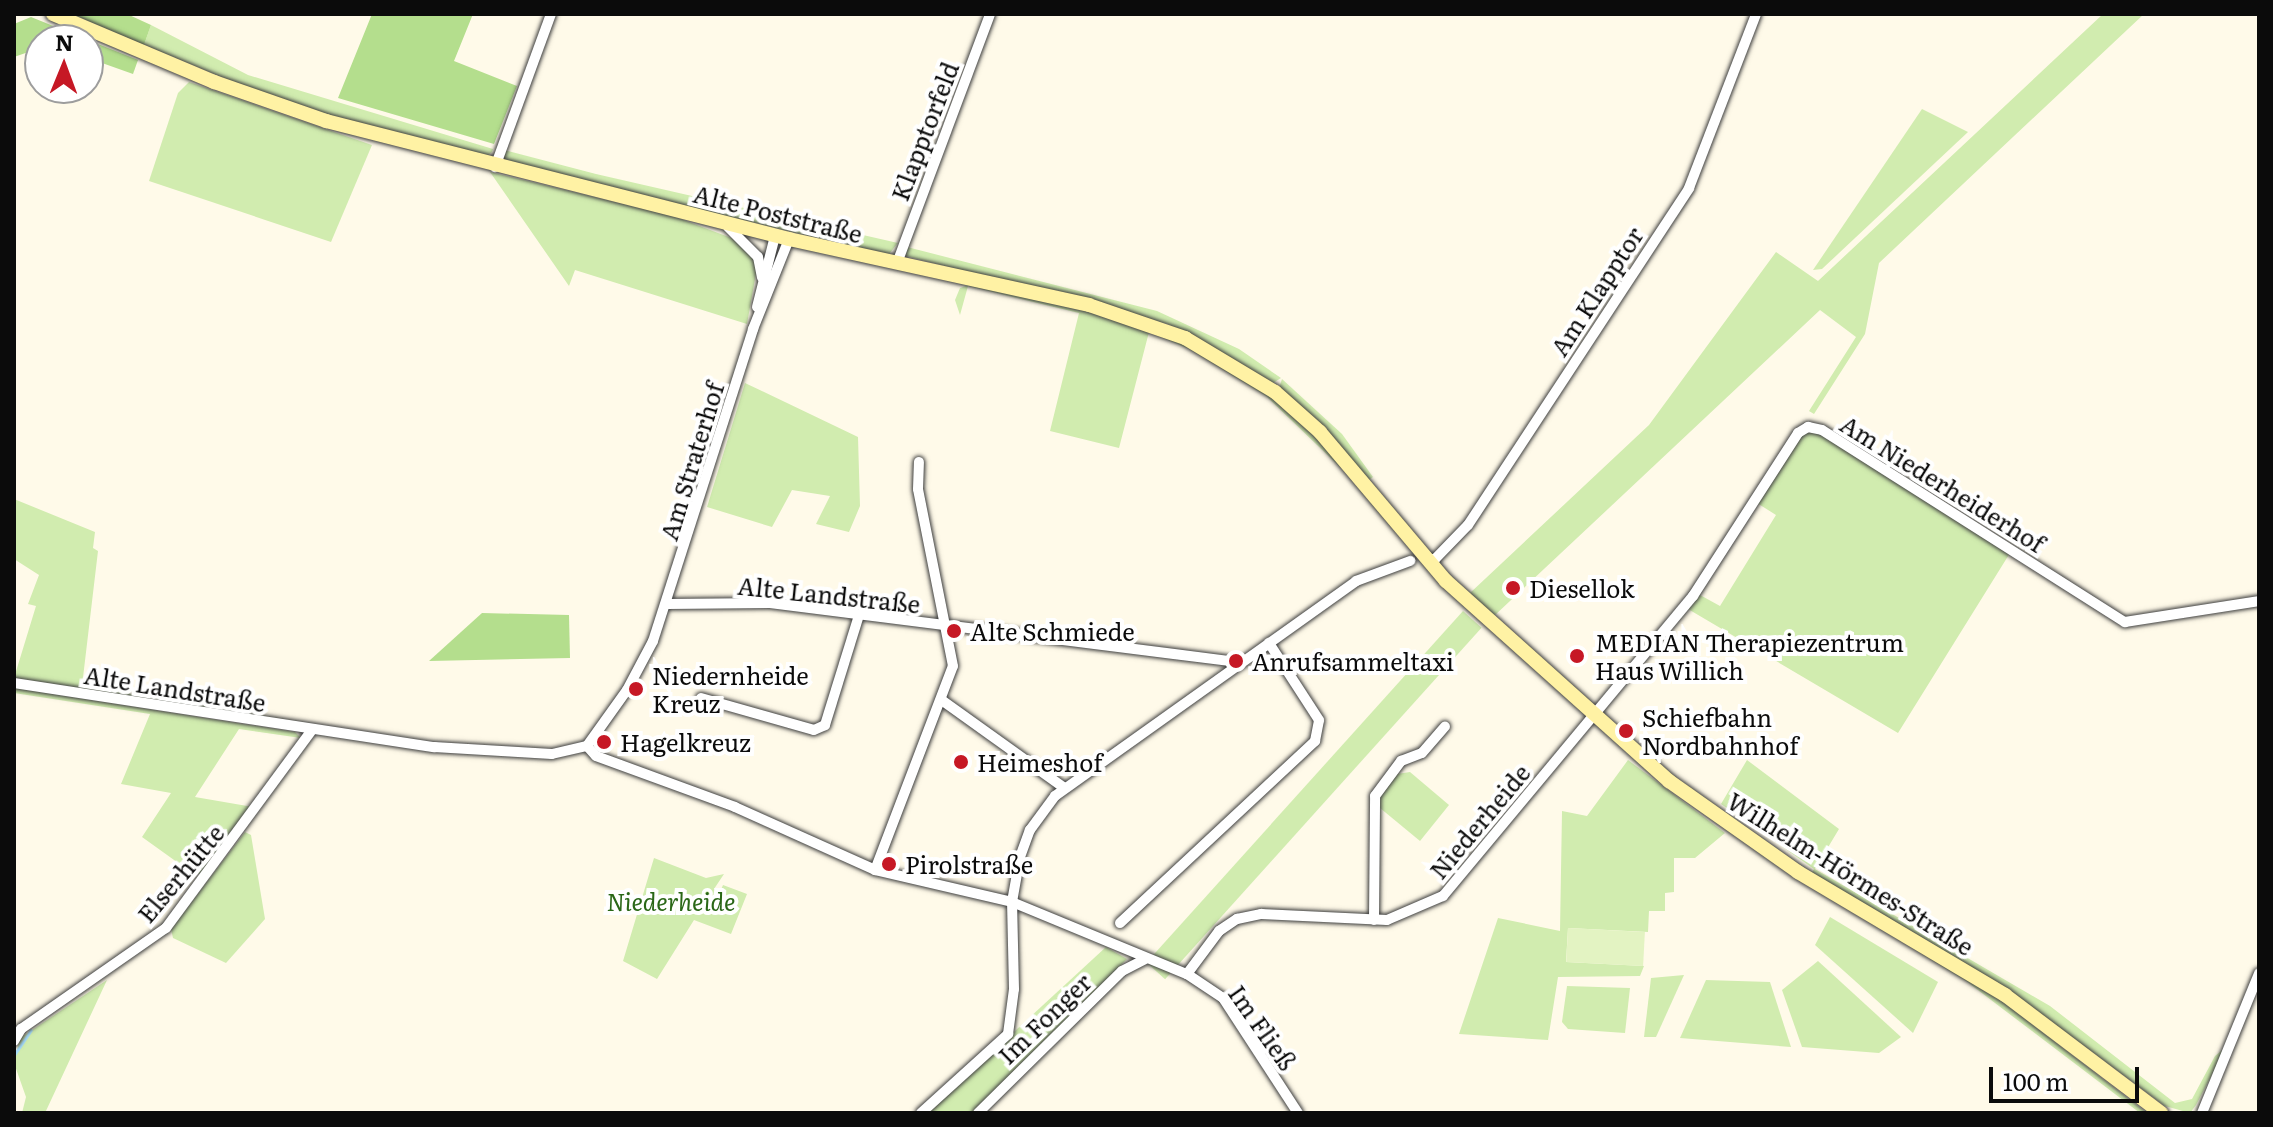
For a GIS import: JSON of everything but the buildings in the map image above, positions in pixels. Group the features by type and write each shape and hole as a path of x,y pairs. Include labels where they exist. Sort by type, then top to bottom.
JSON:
{"street":[{"name":"Alte Poststraße","path":"53,14 204,78 326,121 495,167 782,237 1089,305 1185,338 1233,363 1320,432 1417,560"},
{"path":"495,167 551,14"},
{"name":"Klapptorfeld","path":"897,263 990,14"},
{"name":"Am Klapptor","path":"1417,560 1435,559 1468,525 1689,188 1756,14"},
{"path":"696,216 734,229 758,257 762,278"},
{"name":"Am Straterhof","path":"753,329 762,278 782,237"},
{"name":"Am Straterhof","path":"667,604 782,237"},
{"name":"Am Niederheiderhof","path":"1593,716 1699,588 1798,433 1808,427 1822,430 2125,622 2259,601"},
{"path":"875,870 943,701 953,666 918,489 919,462"},
{"path":"921,1113 1008,1034 1014,989 1012,902 1030,830 1063,787 1356,581 1417,560"},
{"name":"Wilhelm-Hörmes-Straße","path":"1417,560 1593,716 1759,847 1977,977 2076,1045 2161,1113"},
{"name":"Alte Landstraße","path":"667,604 770,603 1240,662"},
{"path":"667,604 639,670 587,746 596,756 735,807 875,870 1012,902 1104,937 1144,960 1187,974"},
{"path":"701,698 814,730 825,725 859,615"},
{"path":"1120,923 1315,741 1319,720 1269,643"},
{"name":"Alte Landstraße","path":"14,683 311,731 517,753 552,754 587,746"},
{"path":"943,701 1063,787"},
{"name":"Niederheide","path":"1187,974 1219,931 1237,919 1261,914 1387,920 1443,896 1593,716"},
{"path":"1374,920 1375,796 1401,761 1422,753 1445,727"},
{"name":"Elserhütte","path":"14,1041 21,1029 166,928 311,731"},
{"name":"Im Fonger","path":"978,1113 1122,971 1144,960"},
{"path":"2202,1113 2259,973"},
{"name":"Im Fließ","path":"1187,974 1223,998 1298,1113"}],"green space":[{"path":"72,14 127,14 151,25 144,45 104,28 104,24 95,24"},
{"path":"372,14 473,14 454,61 517,86 494,144 338,98"},
{"path":"2103,14 2144,14 1879,263 1865,334 1814,414 1809,411 1856,337 1820,310 1494,616 1470,593 1649,425 1776,252 1818,281"},
{"path":"31,17 48,24 24,24 24,54 14,57 14,24"},
{"path":"151,25 248,75 493,149 492,152 485,158 365,127 253,90 144,45"},
{"path":"104,46 138,60 133,74 104,64"},
{"path":"189,82 372,145 331,242 149,181 178,93"},
{"path":"1922,109 1968,132 1822,269 1813,270"},
{"path":"504,150 898,243 889,254 797,233 504,162"},
{"path":"490,172 673,216 734,239 753,256 757,268 747,324 575,270 569,286"},
{"path":"907,247 1157,311 1239,349 1281,378 1273,383 1168,324 906,256"},
{"path":"971,284 1096,313 1176,340 1271,396 1308,428 1394,531 1343,470 1266,396 1189,349 1149,332 1119,448 1050,431 1079,313 968,286 960,315 955,300 960,288"},
{"path":"1282,379 1342,434 1373,477 1369,480 1279,388"},
{"path":"745,383 858,437 860,506 849,532 816,524 830,496 792,490 772,527 707,507"},
{"path":"1813,428 2010,553 1898,733 1688,609 1700,595 1720,606 1776,515 1757,503 1804,430"},
{"path":"14,499 95,532 93,548 98,551 82,686 322,725 14,678 36,606 28,604 39,575 14,559"},
{"path":"1463,611 1482,628 1165,979 1147,963"},
{"path":"482,613 569,615 570,658 429,661"},
{"path":"14,688 295,732 301,738 239,729 195,797 253,807 202,875 188,870 142,837 171,793 121,784 150,714 14,693"},
{"path":"1628,760 1725,833 1695,858 1674,858 1674,892 1665,893 1665,911 1649,911 1648,932 1568,928 1566,962 1644,966 1640,976 1558,977 1548,1040 1459,1034 1498,918 1560,931 1562,811 1587,816"},
{"path":"1747,760 1839,829 1815,869 2050,1006 2175,1103 2192,1099 2215,1056 2227,1046 2190,1113 2165,1106 2018,997 1811,874 1814,869 1721,804"},
{"path":"1410,772 1449,805 1420,841 1380,808 1379,795 1397,774"},
{"path":"245,832 251,835 265,919 226,963 173,938 171,929"},
{"name":"Niederheide","path":"654,858 706,878 724,874 714,889 720,892 723,885 747,894 731,934 694,920 657,979 623,961"},
{"path":"1804,882 1989,991 2147,1113 2140,1113 1966,981"},
{"path":"1830,917 1938,982 1913,1033 1815,945"},
{"path":"1568,928 1645,932 1643,966 1566,962"},
{"path":"1106,947 1127,959 972,1113 926,1113"},
{"path":"1818,961 1901,1037 1879,1053 1802,1047 1782,990"},
{"path":"1684,975 1656,1037 1644,1037 1651,978"},
{"path":"107,980 45,1113 22,1113 26,1097 14,1063 20,1038"},
{"path":"1706,980 1770,982 1791,1047 1680,1038"},
{"path":"1567,986 1630,988 1625,1033 1568,1029 1562,1022"}],"waterway":[{"path":"14,1055 31,1030"}],"place":[{"name":"Diesellok","path":"1513,588"},
{"name":"Alte Schmiede","path":"954,631"},
{"name":"MEDIAN Therapiezentrum Haus Willich","path":"1577,656"},
{"name":"Anrufsammeltaxi","path":"1236,661"},
{"name":"Niedernheide Kreuz","path":"636,689"},
{"name":"Schiefbahn Nordbahnhof","path":"1626,731"},
{"name":"Hagelkreuz","path":"604,742"},
{"name":"Heimeshof","path":"961,762"},
{"name":"Pirolstraße","path":"889,864"}]}
